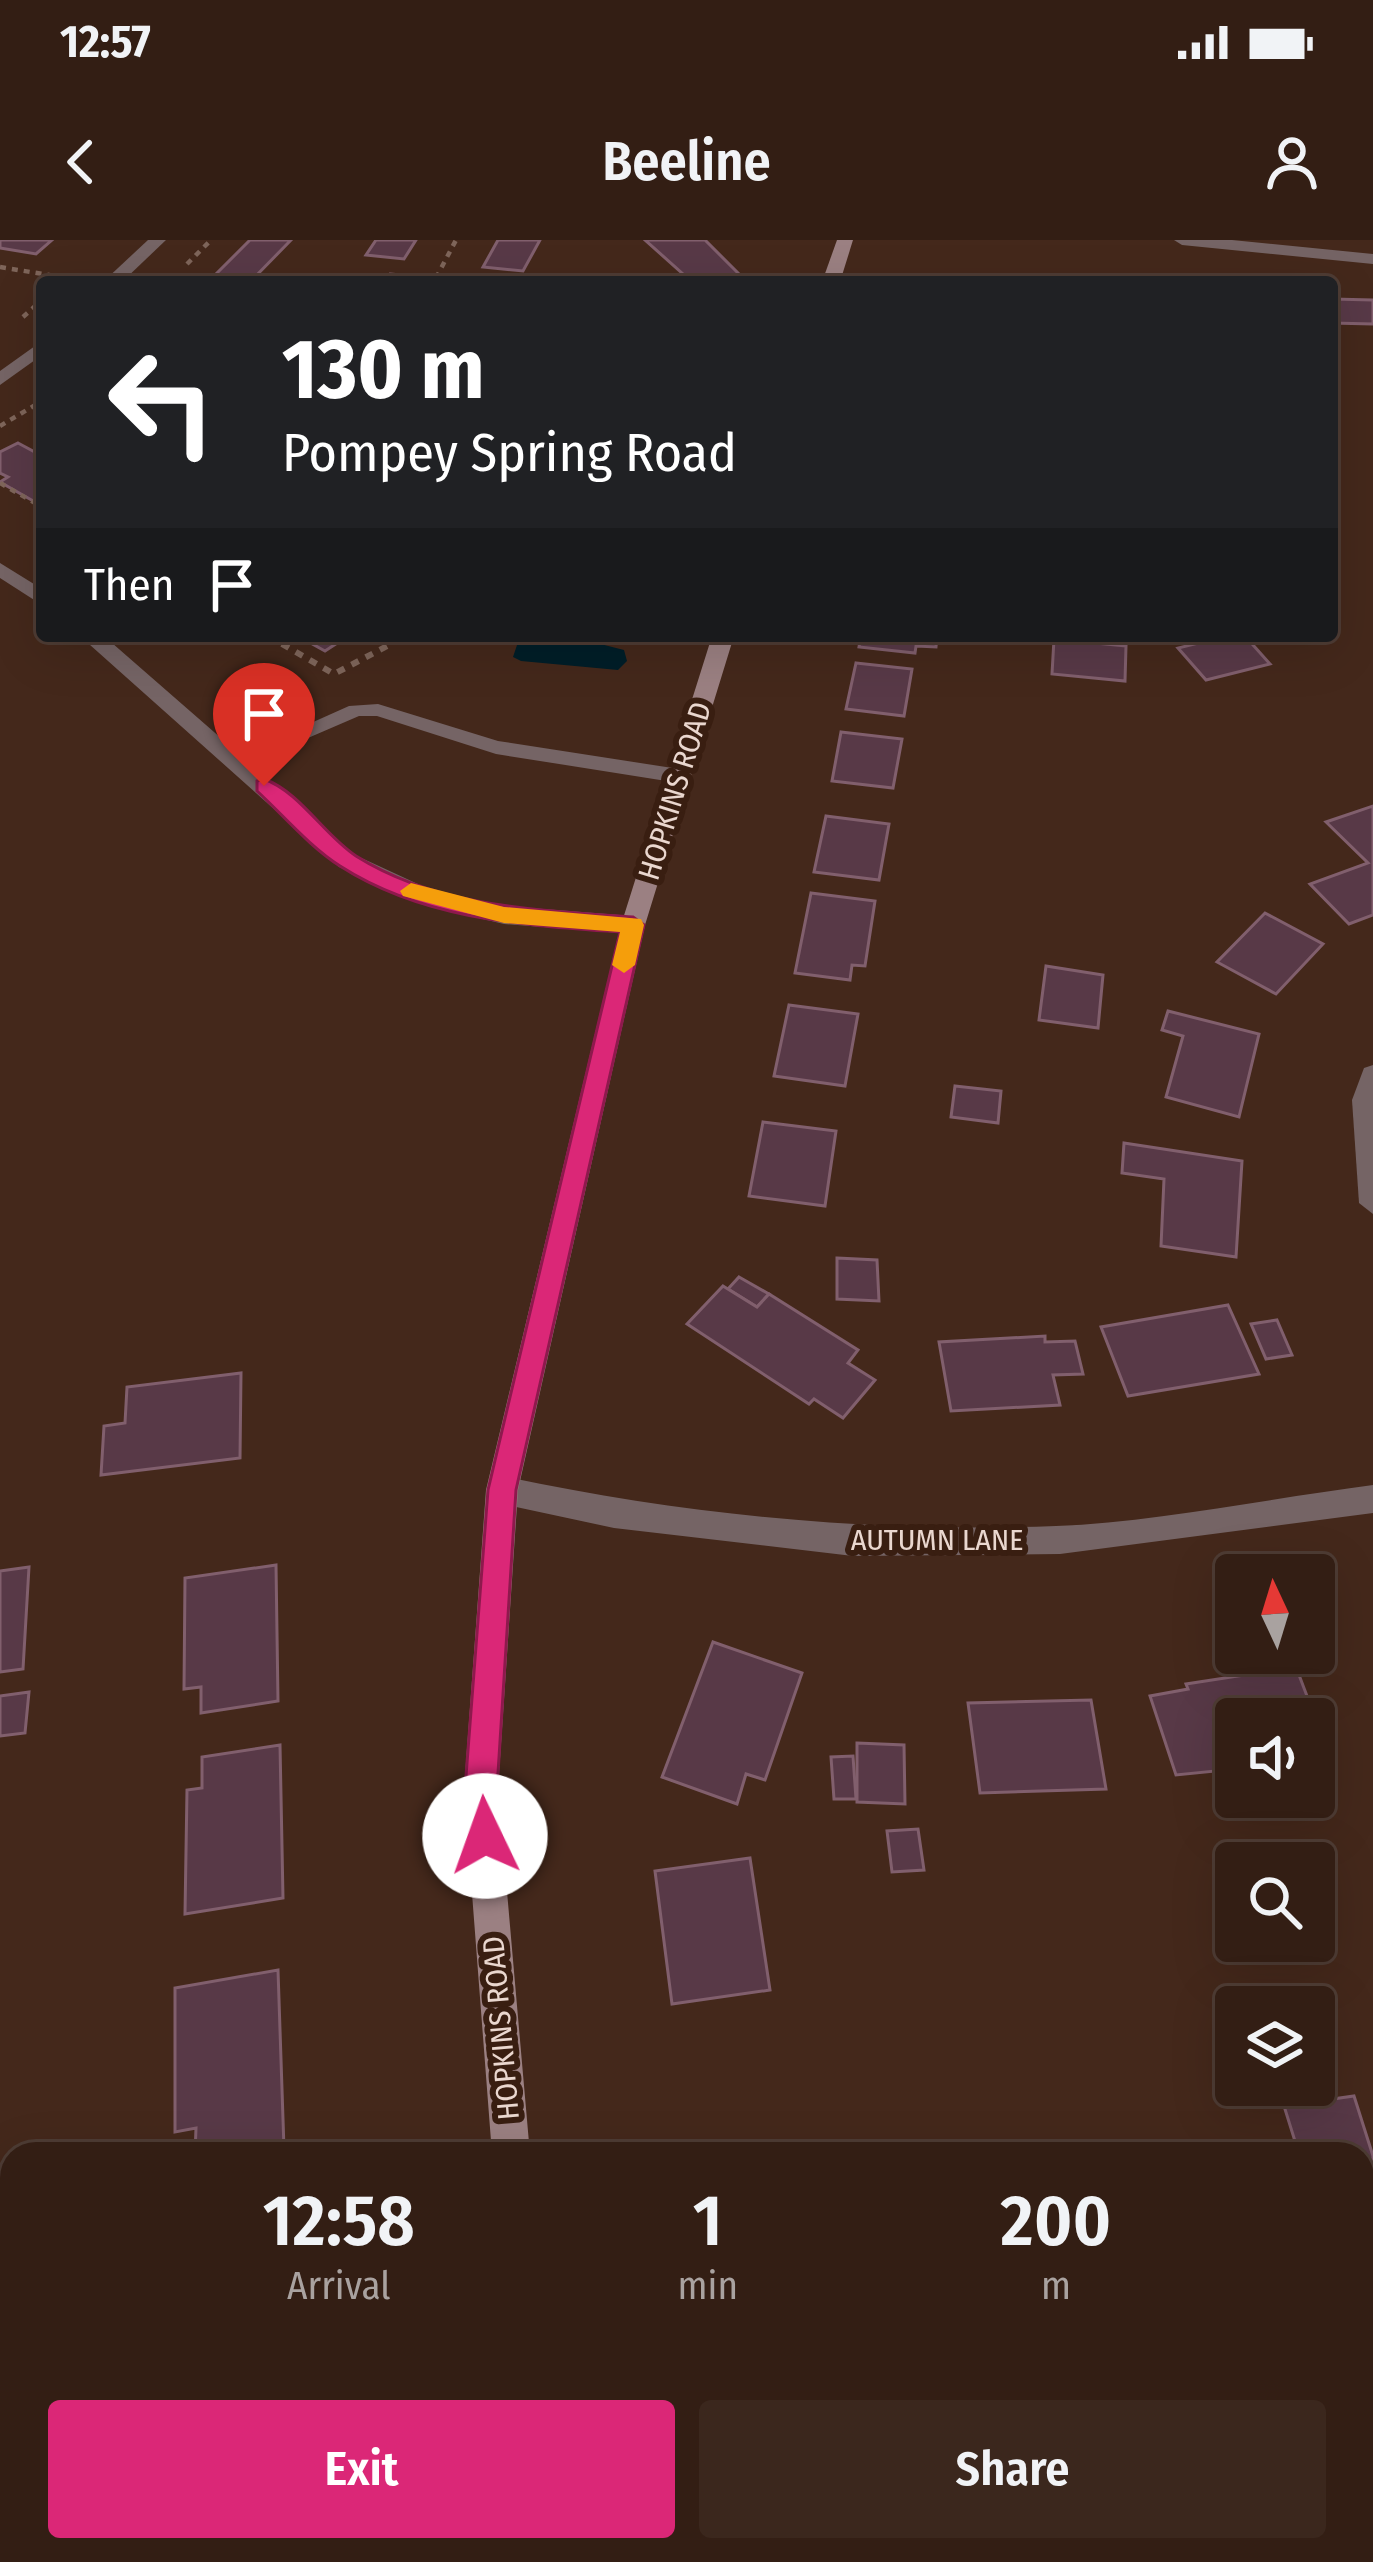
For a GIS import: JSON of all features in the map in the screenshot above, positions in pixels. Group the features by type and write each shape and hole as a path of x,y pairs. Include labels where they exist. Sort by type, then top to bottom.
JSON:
{"main road":[{"path":"833,276 844,240"},
{"name":"HOPKINS ROAD","path":"510,2142 481,1789 502,1490 633,925 721,642"}],"street":[{"path":"119,276 158,240"},
{"path":"1182,240 1373,259"},
{"path":"0,380 36,351"},
{"path":"0,569 36,595"},
{"path":"98,642 347,860 427,898 504,915 633,925"},
{"path":"1373,1075 1364,1100 1373,1203"},
{"name":"AUTUMN LANE","path":"502,1490 614,1514 853,1542 1060,1540 1373,1499"}],"lane":[{"path":"236,761 356,710 378,710 496,747 679,776"}],"path":[{"path":"437,276 456,240"},
{"path":"0,266 56,276"},
{"path":"0,426 36,405"},
{"path":"0,483 36,504"},
{"path":"278,642 334,674 395,642"}],"water":[{"path":"518,642 593,642 624,650 627,661 618,670 513,657"}],"building":[{"path":"0,240 52,240 36,254 0,248"},
{"path":"250,240 291,240 256,276 214,276"},
{"path":"376,240 416,240 404,259 366,255"},
{"path":"498,240 540,240 523,271 483,267"},
{"path":"645,240 705,240 741,276 685,276"},
{"path":"1338,299 1373,300 1373,324 1338,323"},
{"path":"18,443 36,453 36,503 0,482 8,477 0,473 0,452"},
{"path":"309,642 339,642 325,651"},
{"path":"860,642 936,642 936,647 916,646 915,653 859,647"},
{"path":"1054,642 1126,646 1125,681 1052,674"},
{"path":"1202,642 1250,642 1270,664 1206,680 1178,648"},
{"path":"856,663 912,669 904,716 846,709"},
{"path":"841,732 902,739 893,788 832,781"},
{"path":"1373,806 1373,915 1349,924 1310,884 1368,863 1326,822"},
{"path":"826,816 889,824 879,880 814,872"},
{"path":"811,893 875,901 865,966 852,965 850,980 795,973"},
{"path":"1265,913 1323,944 1276,994 1217,962"},
{"path":"1046,966 1103,975 1098,1028 1039,1020"},
{"path":"789,1005 858,1014 845,1086 774,1076"},
{"path":"1168,1011 1259,1034 1239,1117 1166,1097 1183,1036 1162,1030"},
{"path":"955,1086 1001,1091 998,1123 951,1117"},
{"path":"763,1122 836,1131 825,1206 749,1196"},
{"path":"1124,1143 1242,1161 1236,1257 1161,1246 1164,1179 1122,1173"},
{"path":"837,1258 877,1260 879,1301 837,1299"},
{"path":"739,1277 769,1294 757,1307 728,1289"},
{"path":"723,1286 757,1307 769,1294 858,1350 848,1363 875,1380 843,1418 814,1399 809,1404 687,1324"},
{"path":"1228,1305 1259,1374 1128,1396 1101,1327"},
{"path":"1277,1320 1292,1355 1266,1359 1251,1324"},
{"path":"1045,1336 1045,1342 1075,1341 1083,1374 1053,1375 1060,1405 951,1411 939,1342"},
{"path":"241,1373 240,1458 101,1475 104,1426 125,1423 127,1387"},
{"path":"276,1565 278,1701 201,1713 201,1687 184,1689 185,1578"},
{"path":"29,1567 23,1669 0,1672 0,1571"},
{"path":"713,1642 802,1673 765,1780 746,1774 737,1804 662,1777"},
{"path":"1251,1674 1299,1674 1308,1698 1215,1698 1215,1771 1176,1775 1150,1696 1188,1689 1186,1684"},
{"path":"29,1692 25,1733 0,1736 0,1696"},
{"path":"1091,1700 1106,1789 980,1793 968,1703"},
{"path":"857,1743 904,1745 905,1804 857,1802"},
{"path":"280,1745 283,1898 185,1914 187,1790 202,1788 202,1757"},
{"path":"853,1756 856,1799 834,1799 831,1757"},
{"path":"918,1829 924,1870 892,1872 887,1831"},
{"path":"750,1858 770,1990 672,2004 655,1871"},
{"path":"278,1970 284,2142 195,2142 196,2128 175,2132 175,1988"},
{"path":"1354,2096 1369,2142 1295,2142 1284,2106 1335,2106 1335,2099"}],"slow traffic":[{"path":"411,891 504,915 633,925 624,965"}],"route":[{"path":"264,786 347,860 427,898 504,915 633,925 502,1490 481,1789 485,1836"}]}
